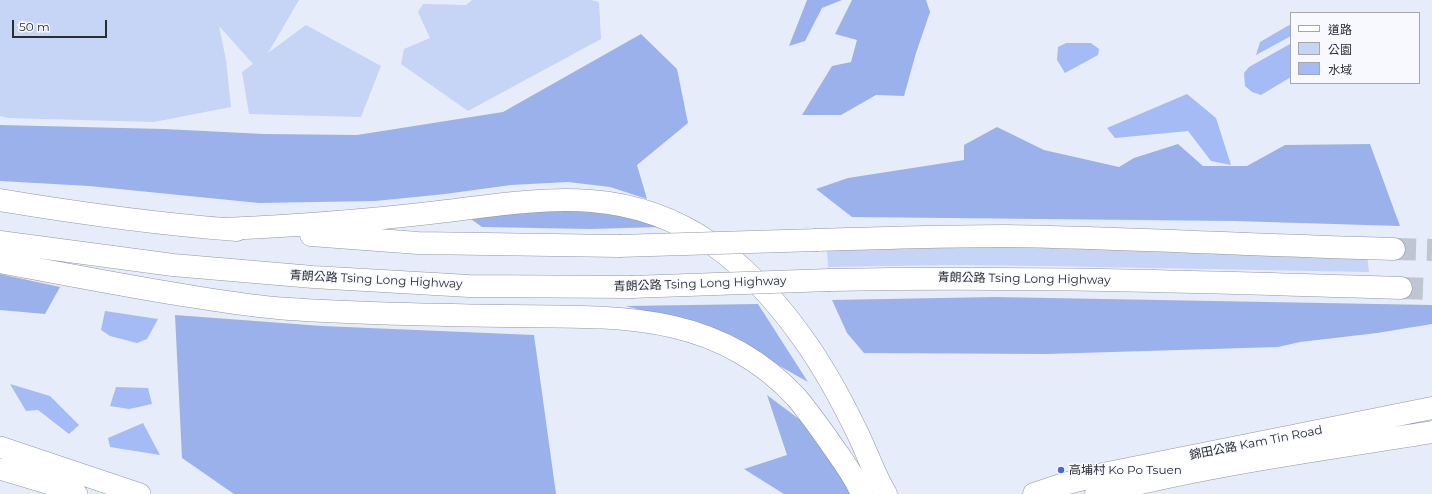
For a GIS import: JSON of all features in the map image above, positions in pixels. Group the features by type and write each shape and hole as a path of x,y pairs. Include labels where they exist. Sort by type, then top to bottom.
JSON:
{"main road":[{"path":"0,200 65,210 223,229 418,243 619,246 939,236 1007,236 1164,240 1394,249"},
{"path":"223,229 290,226 387,218 520,203 568,200 611,203 633,208 666,219 714,244 751,275 772,299 802,337 819,364 857,432 884,492"},
{"name":"青朗公路 Tsing Long Highway","path":"0,242 173,265 313,277 469,286 631,287 830,280 1044,278 1401,288"},
{"path":"0,262 157,291 266,307 355,312 611,317 658,322 701,334 736,350 779,381 796,397 810,414 851,474 862,494"},
{"name":"錦田公路 Kam Tin Road","path":"1034,494 1064,484 1103,474 1432,408"},
{"name":"錦田公路 Kam Tin Road","path":"1096,494 1200,471 1432,432"},
{"path":"0,447 140,494"},
{"path":"0,469 60,487 77,494"}],"green space":[{"path":"0,0 299,0 268,53 306,25 381,66 361,117 249,114 242,72 253,64 219,26 226,60 231,107 154,122 8,118 0,116"},
{"path":"472,0 591,0 599,2 601,39 468,111 401,64 404,49 430,38 418,12 423,4 466,5"},
{"path":"1041,247 1367,255 1369,272 949,265 828,267 827,249"}],"shaded area":[{"path":"807,0 842,0 822,8 805,41 789,46"},
{"path":"852,0 926,0 930,12 916,53 904,96 876,95 841,115 802,115 832,66 851,62 857,40 835,34"},
{"path":"641,34 677,69 688,123 637,165 647,199 610,187 568,182 511,185 445,194 375,201 259,203 89,186 0,181 0,125 164,129 264,134 357,135 503,112"},
{"path":"997,127 1044,150 1119,167 1134,158 1178,144 1203,166 1247,166 1285,145 1370,144 1400,226 1234,221 852,217 816,189 848,178 964,160 964,145"},
{"path":"603,207 659,227 591,229 482,227 468,217"},
{"path":"0,274 60,287 45,314 0,310"},
{"path":"995,297 1432,305 1432,324 1377,333 1300,342 1278,347 1046,354 864,353 847,333 832,300"},
{"path":"758,304 808,382 760,355 704,327 626,306"},
{"path":"175,315 322,326 534,335 556,494 234,494 182,458"},
{"path":"767,395 843,452 866,494 784,494 744,469 787,455"}],"water":[{"path":"1290,25 1290,37 1256,55 1260,42"},
{"path":"1066,43 1091,43 1099,49 1098,55 1065,73 1057,60 1058,47"},
{"path":"1290,44 1290,78 1261,95 1252,92 1245,86 1244,73 1249,67"},
{"path":"1187,94 1216,118 1231,165 1211,161 1188,131 1115,138 1107,128"},
{"path":"105,311 158,319 147,339 137,343 110,336 101,330"},
{"path":"10,384 50,396 79,425 69,434 38,410 26,411"},
{"path":"116,387 148,388 152,404 129,409 110,406"},
{"path":"143,423 160,455 110,447 108,438"}],"tunnel":[{"path":"1394,249 1432,250"},
{"path":"1401,288 1432,289"}],"place":[{"name":"高埔村 Ko Po Tsuen","path":"1061,470"}]}
